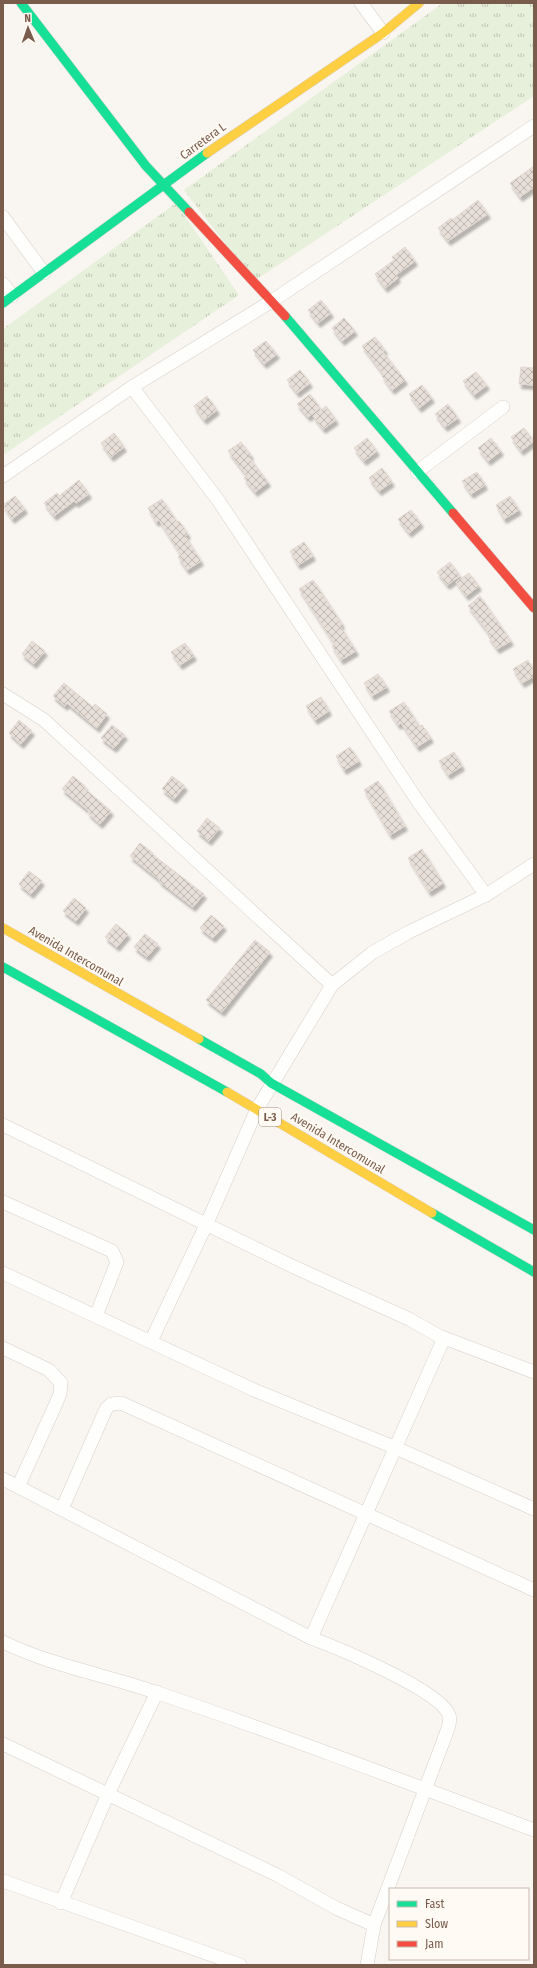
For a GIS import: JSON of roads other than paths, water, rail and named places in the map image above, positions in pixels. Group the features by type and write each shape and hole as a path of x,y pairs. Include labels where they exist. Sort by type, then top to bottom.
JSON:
{"street":[{"path":"21,3 133,151 272,301 534,608"},
{"path":"361,3 383,33"},
{"name":"Carretera L","path":"8,300 223,141 383,33 419,3"},
{"path":"3,476 132,387 272,301 534,126"},
{"path":"3,217 44,273"},
{"path":"3,284 8,300"},
{"path":"132,387 218,500 415,796 486,895"},
{"path":"417,472 503,407"},
{"path":"3,694 44,720 332,985"},
{"path":"151,1341 207,1224 257,1109 271,1083 332,985 372,953 407,932 486,895 534,864"},
{"name":"Avenida Intercomunal","path":"3,928 261,1074 271,1083 534,1230"},
{"name":"Avenida Intercomunal","path":"4,970 257,1109 534,1272"},
{"path":"3,1125 294,1267 408,1319 444,1338 534,1372"},
{"path":"3,1202 112,1251 117,1262 96,1316"},
{"path":"3,1273 254,1390 396,1448 534,1509"},
{"path":"311,1638 444,1338"},
{"path":"3,1348 50,1370 60,1384 60,1394 18,1487"},
{"path":"62,1509 106,1408 111,1404 121,1403 366,1516 534,1590"},
{"path":"3,1479 311,1638 344,1650 419,1688 448,1712 450,1718 374,1925 367,1965"},
{"path":"3,1642 16,1648 82,1670 157,1692 534,1830"},
{"path":"61,1903 108,1794 157,1692"},
{"path":"3,1744 277,1875 336,1908 374,1925"},
{"path":"3,1881 61,1903 240,1965"}]}
